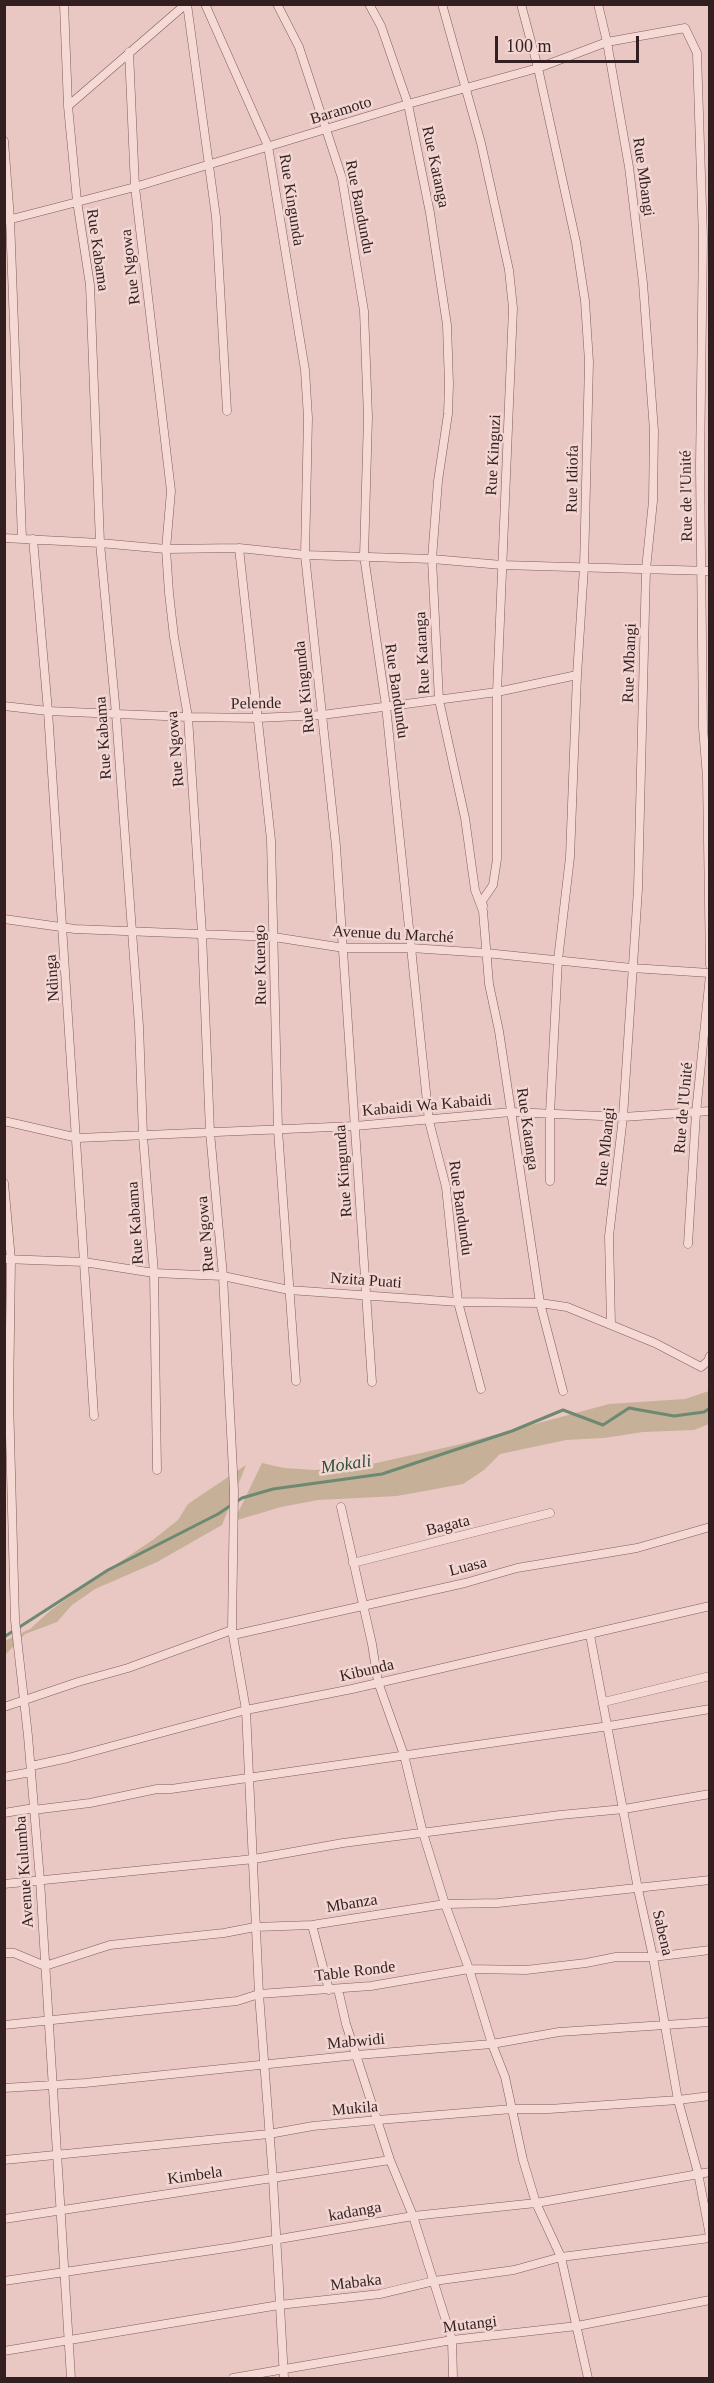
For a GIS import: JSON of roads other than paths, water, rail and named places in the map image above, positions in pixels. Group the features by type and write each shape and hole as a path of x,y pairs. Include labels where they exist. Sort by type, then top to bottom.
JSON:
{"street":[{"name":"Rue Kabama","path":"64,4 68,106 77,201 90,285 100,543 116,714 139,1026 143,1136 154,1273 157,1470"},
{"path":"68,106 186,4"},
{"path":"186,4 216,217 227,411"},
{"name":"Rue Kingunda","path":"205,4 268,146 305,370 308,418 305,555 344,948 372,1382"},
{"name":"Rue Bandundu","path":"277,4 299,47 328,129 342,178 364,311 368,417 364,556 386,706 429,1121 446,1187 458,1302 481,1389"},
{"name":"Rue Katanga","path":"369,4 381,26 408,104 430,213 447,326 448,414 438,482 432,559 439,700 465,819 475,890 483,910 486,952 540,1303 563,1391"},
{"name":"Rue Kinguzi","path":"442,4 482,143 503,237 513,308 497,692 497,859 493,885 482,901 483,910"},
{"name":"Rue Idiofa","path":"521,4 538,68 576,242 585,302 589,362 584,567 570,857 558,960 550,1113 550,1182"},
{"name":"Rue Mbangi","path":"598,4 629,167 644,283 654,431 653,501 646,569 638,889 623,1117 609,1236 611,1325"},
{"name":"Baramoto","path":"8,220 135,187 465,87 538,68 607,42 685,28"},
{"name":"Rue de l'Unité","path":"685,28 698,53 703,238 700,466 706,571 703,728 707,777 710,965"},
{"name":"Rue Ngowa","path":"129,52 135,187 171,491 166,549 174,637 188,717 202,934 210,1132 223,1276 234,1491 233,1632 246,1710 254,1859 255,1927 273,2179 284,2379"},
{"path":"4,141 22,539"},
{"path":"4,538 166,549 239,548 305,555 432,559 502,565 706,571"},
{"name":"Ndinga","path":"33,539 48,711 78,1138 94,1416"},
{"name":"Rue Kuengo","path":"239,548 271,840 278,1130 296,1381"},
{"name":"Pelende","path":"4,706 48,711 188,717 257,718 322,715 497,692 577,675"},
{"name":"Avenue du Marché","path":"4,919 75,929 274,937 344,948 411,948 486,952 710,974"},
{"name":"Rue de l'Unité","path":"688,1244 696,1113 710,974"},
{"name":"Kabaidi Wa Kabaidi","path":"4,1121 78,1138 355,1126 511,1112 623,1117 710,1111"},
{"name":"Avenue Kulumba","path":"4,1183 8,1260 7,1399 15,1620 25,1701 40,1880 71,2379"},
{"name":"Nzita Puati","path":"8,1260 84,1263 154,1273 223,1276 289,1290 458,1302 540,1303 567,1307 655,1344 701,1367 710,1356"},
{"path":"341,1507 372,1644 378,1682 404,1755 423,1833 445,1904 505,2077 523,2160 536,2203 561,2257 588,2379"},
{"name":"Bagata","path":"353,1563 550,1513"},
{"name":"Luasa","path":"4,1707 233,1632 363,1605 517,1568 637,1548 710,1527"},
{"name":"Kibunda","path":"4,1777 246,1710 590,1635 710,1606"},
{"name":"Sabena","path":"590,1635 653,1957 678,2100 698,2173 710,2237"},
{"path":"604,1702 710,1676"},
{"path":"4,1813 90,1803 157,1790 609,1726 710,1708"},
{"path":"4,1884 254,1859 423,1833 624,1809 710,1794"},
{"name":"Mbanza","path":"45,1966 110,1945 225,1933 255,1927 312,1925 445,1904 498,1903 710,1880"},
{"path":"312,1925 390,2160 413,2216 434,2281 452,2340 453,2379"},
{"name":"Table Ronde","path":"4,2025 237,2001 259,1994 371,1986 469,1969 526,1970 616,1957 653,1957 710,1950"},
{"path":"4,1953 14,1953 45,1966"},
{"name":"Mabwidi","path":"4,2088 492,2044 559,2032 710,2022"},
{"name":"Mukila","path":"4,2160 269,2134 313,2126 378,2120 710,2096"},
{"name":"Kimbela","path":"4,2219 390,2160"},
{"name":"kadanga","path":"4,2281 413,2216 536,2203 710,2172"},
{"name":"Mabaka","path":"4,2351 279,2305 380,2294 434,2281 514,2270 561,2257 710,2237"},
{"name":"Mutangi","path":"233,2379 452,2340 577,2326 710,2300"}],"waterway":[{"name":"Mokali","path":"4,1637 108,1570 218,1514 242,1498 273,1489 382,1474 512,1431 563,1410 603,1425 629,1408 674,1416 704,1412 710,1408"}]}
